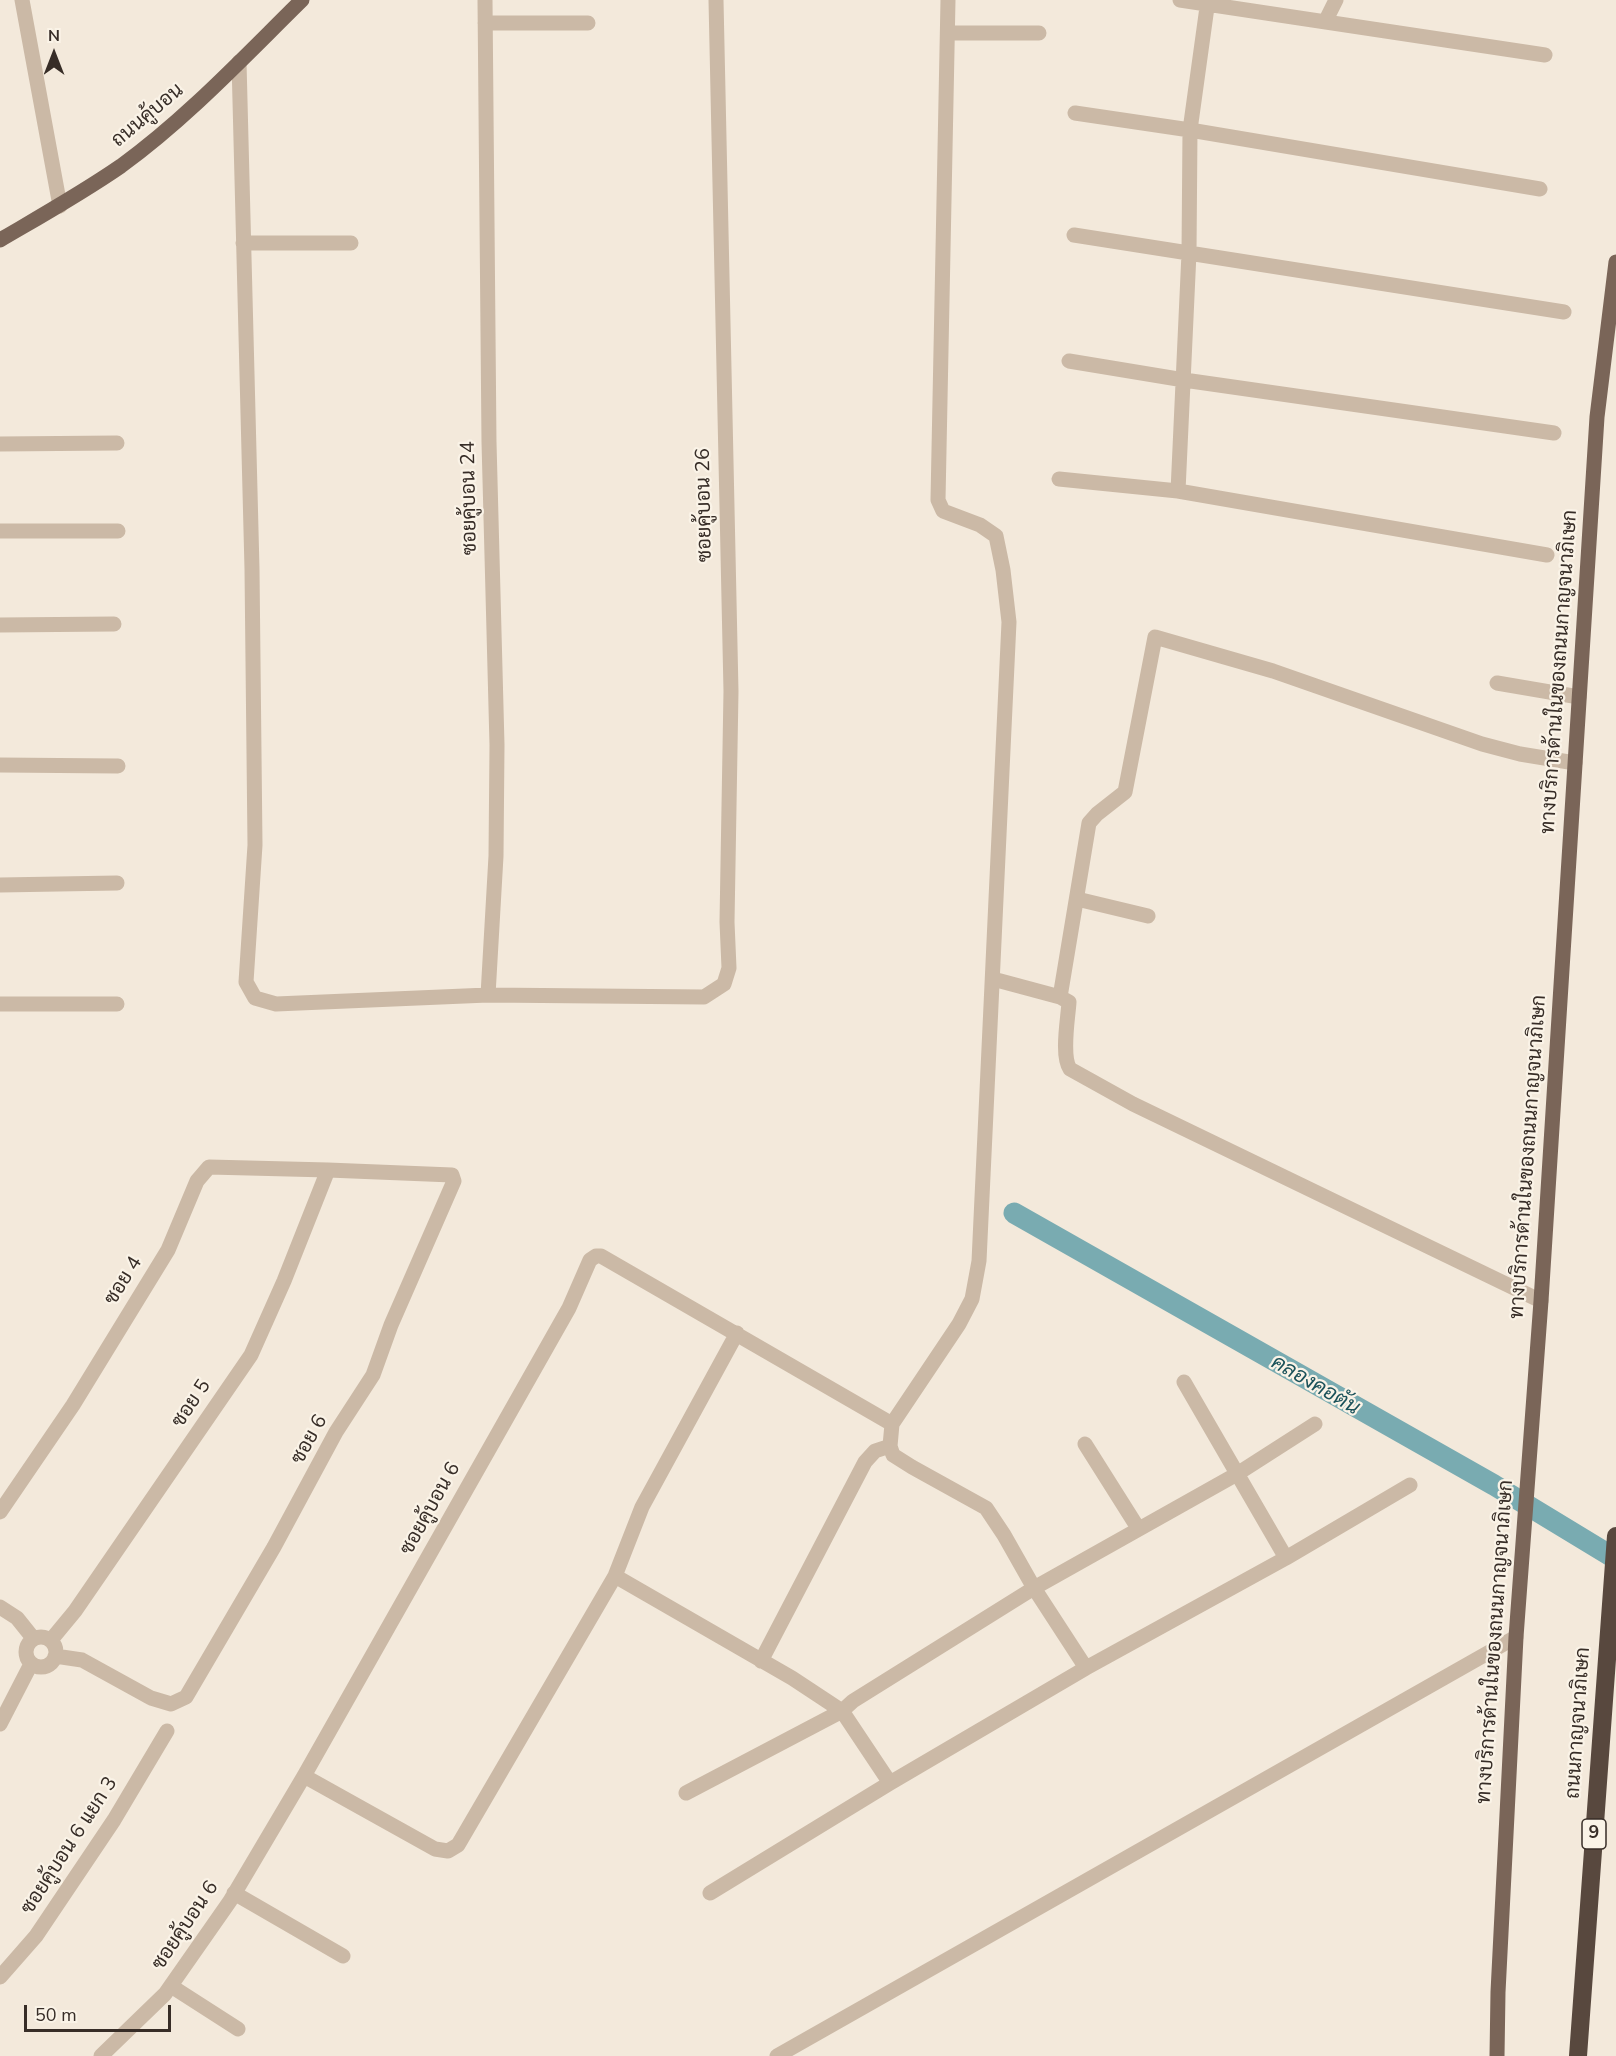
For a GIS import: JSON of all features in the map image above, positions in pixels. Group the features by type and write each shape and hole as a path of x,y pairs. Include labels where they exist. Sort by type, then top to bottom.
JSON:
{"highway":[{"name":"ถนนกาญจนาภิเษก","path":"1578,2056 1616,1536"}],"main road":[{"name":"ถนนคู้บอน","path":"0,240 60,206 130,159 191,109 302,0"},
{"name":"ทางบริการด้านในของถนนกาญจนาภิเษก","path":"1497,2056 1498,1992 1516,1637 1541,1301 1597,417 1616,262"}],"street":[{"path":"22,0 60,206"},
{"name":"ซอยคู้บอน 24","path":"485,0 489,442 497,745 496,856 488,995"},
{"name":"ซอยคู้บอน 26","path":"488,995 704,997 724,984 729,968 727,922 731,691 716,0"},
{"path":"948,0 938,500 943,511 980,525 996,536 1003,570 1009,622 979,1261 972,1299 959,1324 892,1424 890,1446 893,1455 986,1508 1086,1668"},
{"path":"1180,0 1208,2 1545,55"},
{"path":"1325,22 1336,0"},
{"path":"1178,491 1189,253 1190,130 1208,2"},
{"path":"485,23 588,22"},
{"path":"948,33 1039,33"},
{"path":"239,62 252,569 255,845 246,982 255,998 276,1004 488,995"},
{"path":"1075,113 1540,189"},
{"path":"1074,236 1564,312"},
{"path":"243,243 351,243"},
{"path":"1069,361 1184,380 1554,433"},
{"path":"0,444 117,443"},
{"path":"1059,479 1178,491 1547,555"},
{"path":"0,531 118,531"},
{"path":"0,626 114,624"},
{"path":"1060,997 1089,824 1097,814 1125,792 1155,637 1273,671 1482,744 1520,754 1575,763"},
{"path":"1497,683 1579,697"},
{"path":"0,765 118,766"},
{"path":"0,885 117,883"},
{"path":"1077,898 1148,916"},
{"path":"993,979 1060,997 1069,1002 1066,1050 1070,1069 1144,1109 1541,1301"},
{"path":"0,1004 117,1004"},
{"name":"ซอย 4","path":"0,1512 73,1405 168,1250 197,1181 210,1167 327,1170"},
{"name":"ซอย 5","path":"51,1640 75,1611 251,1355 284,1281 327,1170"},
{"name":"ซอย 6","path":"55,1656 82,1660 151,1698 171,1704 186,1697 268,1557 336,1432 372,1375 391,1325 454,1181 452,1175 448,1173 327,1170"},
{"name":"ซอยคู้บอน 6","path":"100,2056 165,1994 234,1893 304,1776 569,1308 590,1260 601,1256 892,1424"},
{"path":"304,1776 435,1849 448,1851 458,1845 615,1576 642,1507 737,1333"},
{"path":"1184,1382 1286,1558"},
{"path":"686,1793 842,1711 853,1701 1034,1588 1237,1474 1315,1424"},
{"path":"1085,1444 1138,1528"},
{"path":"761,1661 865,1462 875,1451 890,1446"},
{"path":"710,1893 890,1783 1086,1668 1286,1558 1410,1485"},
{"path":"615,1576 842,1711 890,1783"},
{"path":"0,1607 17,1618 33,1638"},
{"path":"42,1637 51,1640 55,1648 52,1662 38,1667 32,1664 26,1656 26,1646 33,1638 42,1637"},
{"path":"777,2056 1516,1637"},
{"path":"0,1724 32,1664"},
{"name":"ซอยคู้บอน 6 แยก 3","path":"0,1977 36,1936 114,1820 167,1731"},
{"path":"234,1893 343,1956"},
{"path":"171,1986 238,2029"}],"waterway":[{"name":"คลองคอตัน","path":"1014,1213 1494,1485 1616,1559"}]}
